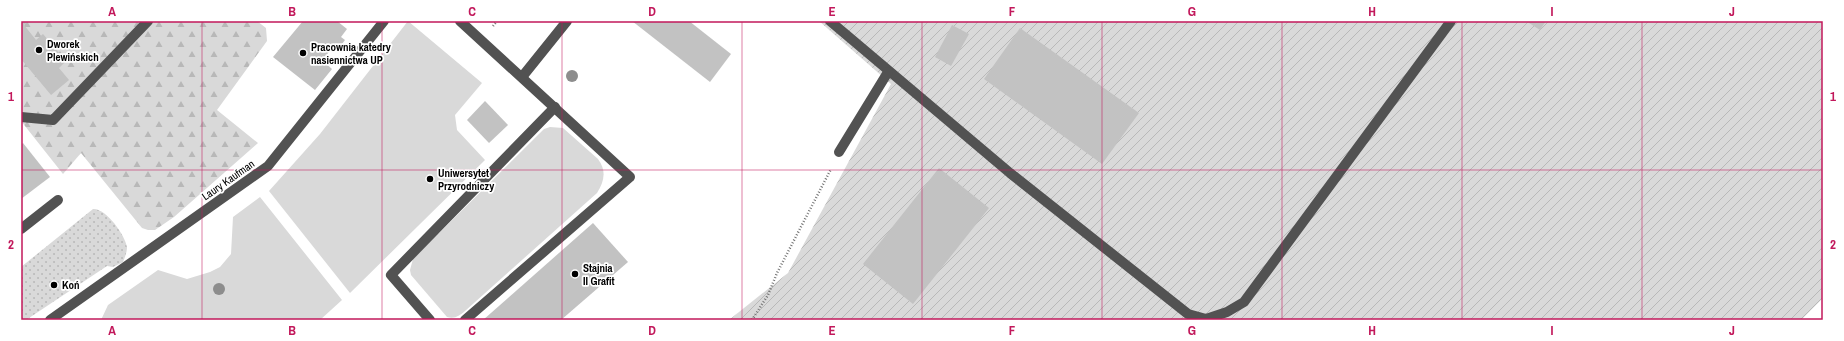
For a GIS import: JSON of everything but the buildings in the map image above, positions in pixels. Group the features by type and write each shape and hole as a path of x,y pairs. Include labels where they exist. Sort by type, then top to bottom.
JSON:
{"street":[{"path":"21,117 53,120 148,21"},
{"name":"Laury Kaufman","path":"55,319 268,166 384,21"},
{"path":"460,21 630,177 465,320"},
{"path":"522,77 567,21"},
{"path":"830,21 888,72 1010,173 1188,314 1206,319 1227,312 1244,302 1451,21"},
{"path":"839,152 888,72"},
{"path":"430,320 391,275 555,108"},
{"path":"21,229 58,200"}],"path":[{"path":"492,27 497,21"},
{"path":"752,320 768,295 777,273 839,152"}],"green space":[{"path":"21,21 257,21 266,28 267,41 217,110 258,143 174,217 155,230 142,228 81,153 63,174 21,121"},
{"path":"408,21 482,83 455,115 457,130 485,160 350,293 269,191 320,134"},
{"path":"819,21 1823,21 1823,298 1801,320 729,320 788,273 891,84"},
{"path":"550,127 563,128 601,163 604,176 597,193 465,311 457,317 447,317 411,275 410,270 413,259 544,129"},
{"path":"260,197 342,300 320,320 101,320 108,305 158,270 187,279 210,272 220,267 231,254 233,217"},
{"path":"93,209 104,213 109,217 123,236 127,247 123,262 113,267 107,266 26,320 21,320 21,267"}],"place":[{"name":"Dworek Plewińskich","path":"39,50"},
{"name":"Pracownia katedry nasiennictwa UP","path":"303,53"},
{"name":"Uniwersytet Przyrodniczy","path":"430,179"},
{"name":"Stajnia II Grafit","path":"575,274"},
{"name":"Koń","path":"54,285"}]}
